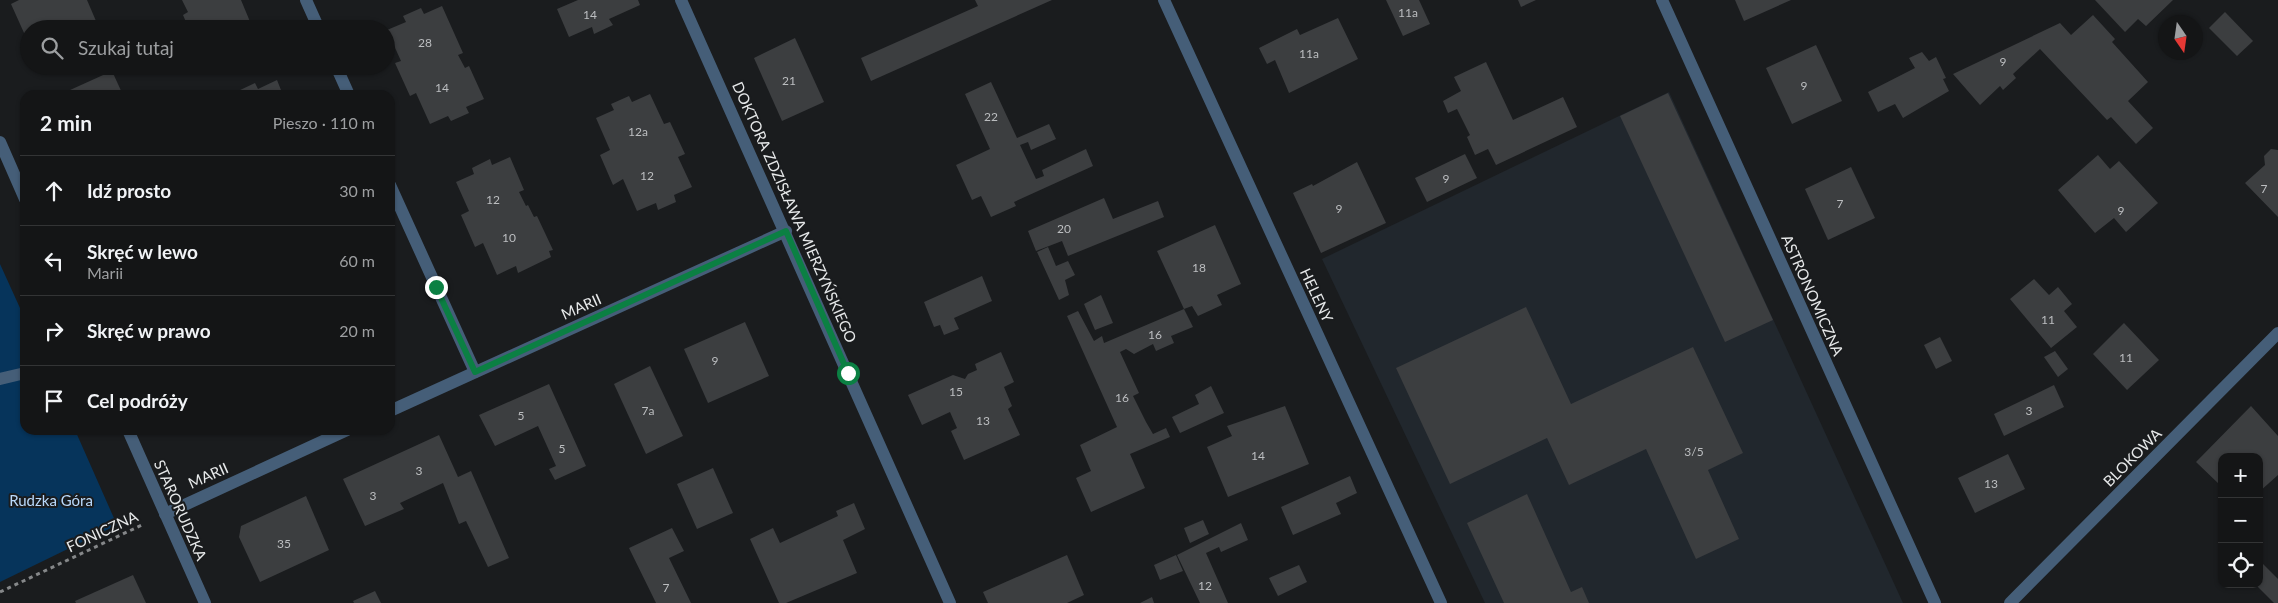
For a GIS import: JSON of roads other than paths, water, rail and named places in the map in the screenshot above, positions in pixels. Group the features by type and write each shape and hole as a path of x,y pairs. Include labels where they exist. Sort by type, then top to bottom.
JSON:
{"street":[{"path":"306,0 315,20"},
{"name":"DOKTORA ZDZISŁAWA MIERZYŃSKIEGO","path":"681,0 786,231 950,603"},
{"name":"HELENY","path":"1164,0 1440,603"},
{"name":"ASTRONOMICZNA","path":"1662,0 1935,603"},
{"path":"340,75 347,90"},
{"path":"0,142 20,188"},
{"path":"395,196 475,372"},
{"name":"MARII","path":"395,409 786,231"},
{"name":"BLOKOWA","path":"2010,603 2278,333"},
{"path":"0,379 20,374"},
{"name":"STARORUDZKA","path":"130,435 205,603"},
{"name":"MARII","path":"165,514 336,435"}],"park label":[{"name":"Rudzka Góra","path":"51,500"}]}
